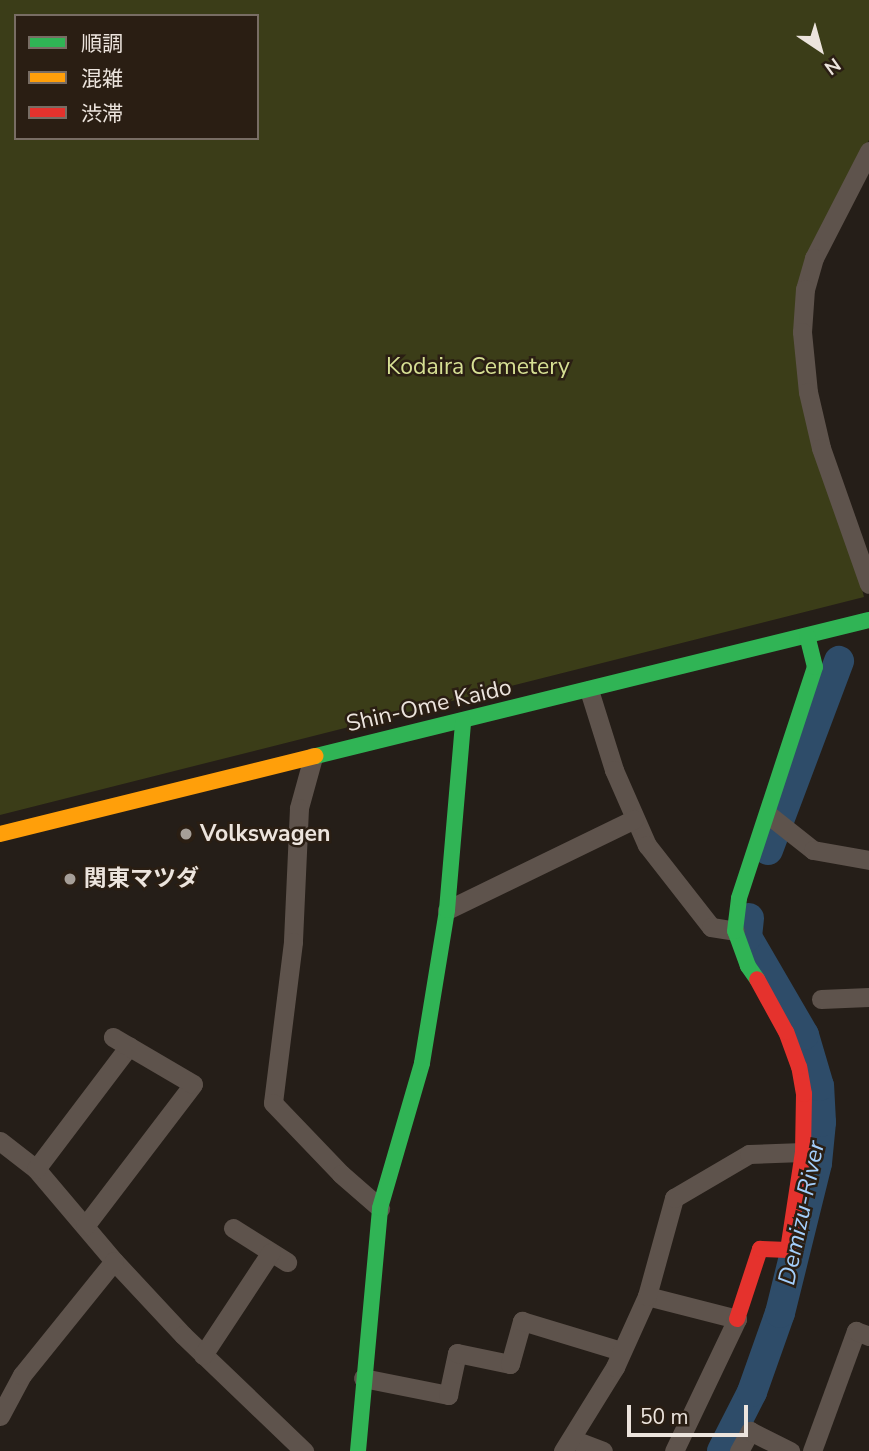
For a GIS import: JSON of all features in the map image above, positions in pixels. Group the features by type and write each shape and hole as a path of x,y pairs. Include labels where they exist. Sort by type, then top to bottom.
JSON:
{"street":[{"path":"869,150 814,258 804,289 802,332 808,392 821,448 869,584"},
{"name":"Shin-Ome Kaido","path":"0,834 869,620"},
{"path":"674,1451 737,1319 760,1249 788,1250 803,1152 804,1094 799,1068 786,1032 769,997 748,966 735,931 739,898 815,667 807,636"},
{"path":"589,690 634,819 647,845 712,927 735,931"},
{"path":"358,1451 380,1208 422,1063 447,910 463,722"},
{"path":"313,757 299,808 293,942 273,1103 341,1174 380,1208"},
{"path":"768,814 813,850 869,860"},
{"path":"447,910 634,819"},
{"path":"821,999 869,997"},
{"path":"36,1169 121,1041 193,1084 85,1226"},
{"path":"0,1141 36,1169 114,1261 203,1355 304,1451"},
{"path":"603,1451 568,1445 621,1351 647,1296 674,1198 749,1154 803,1152"},
{"path":"203,1355 243,1310 279,1257 233,1228"},
{"path":"0,1416 22,1375 114,1261"},
{"path":"647,1296 737,1319"},
{"path":"363,1378 448,1395 457,1353 510,1364 522,1321 621,1351"},
{"path":"812,1451 856,1331 869,1336"},
{"path":"739,1451 750,1431 790,1451"}],"green space":[{"name":"Kodaira Cemetery","path":"0,0 869,0 869,140 807,257 797,328 864,597 0,815"}],"waterway":[{"name":"Demizu-River","path":"768,850 839,661"},
{"name":"Demizu-River","path":"722,1451 752,1392 780,1313 817,1163 821,1122 819,1086 804,1035 747,937 749,918"}],"traffic: fast":[{"path":"316,756 869,620"},
{"path":"757,979 748,966 735,931 739,898 815,667 807,636"},
{"path":"358,1451 380,1208 422,1063 447,910 463,722"}],"traffic: slow":[{"path":"0,834 316,756"}],"traffic: jam":[{"path":"737,1319 760,1249 788,1250 803,1152 804,1094 799,1067 786,1032 757,979"}],"place":[{"name":"Volkswagen","path":"186,834"},
{"name":"関東マツダ","path":"70,879"}]}
